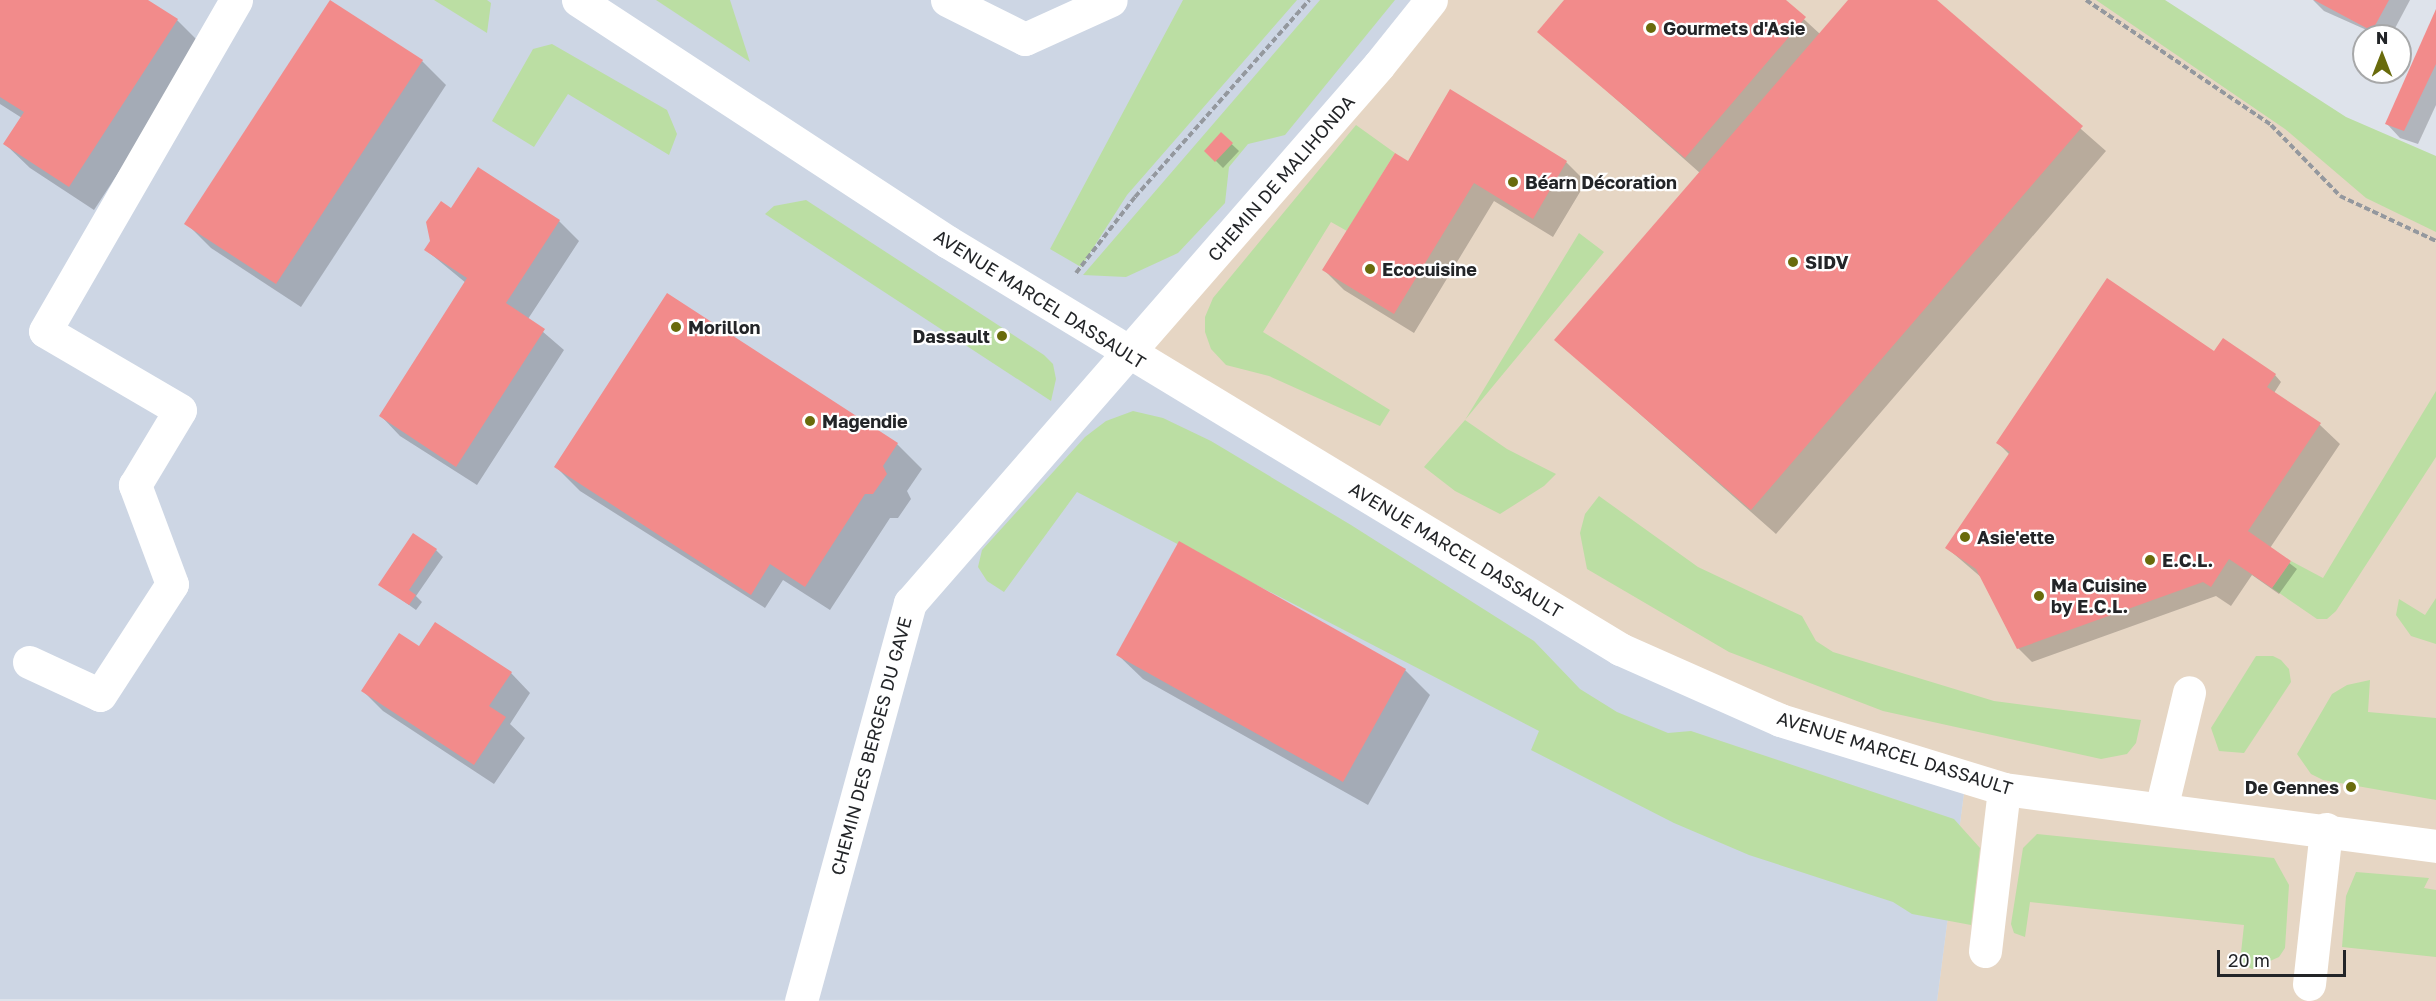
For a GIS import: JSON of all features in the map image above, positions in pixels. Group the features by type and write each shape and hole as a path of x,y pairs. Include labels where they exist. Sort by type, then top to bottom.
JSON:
{"street":[{"path":"29,662 100,695 172,584 135,485 180,410 45,331 236,0"},
{"name":"AVENUE MARCEL DASSAULT","path":"578,0 1050,306 1620,649 1780,720 2004,789 2326,829 2436,846"},
{"path":"946,0 1025,39 1111,0"},
{"name":"CHEMIN DE MALIHONDA","path":"1129,354 1431,0"},
{"name":"CHEMIN DES BERGES DU GAVE","path":"801,1001 910,603 1129,354"},
{"path":"2161,809 2189,692"},
{"path":"1985,951 2004,789"},
{"path":"2309,984 2326,829"}],"path":[{"path":"1050,306 1136,197 1309,0"},
{"path":"2086,0 2271,125 2340,196 2436,241"}],"shaded area":[{"path":"0,0 1431,0 1129,354 1620,649 1966,777 1937,1001 0,999"},
{"path":"1431,0 2133,0 2436,183 2436,1001 1937,1001 1966,777 1620,649 1129,354"}],"green space":[{"path":"434,0 487,0 491,3 487,33"},
{"path":"656,0 730,0 750,62"},
{"path":"1183,0 1297,0 1127,195 1081,267 1050,249"},
{"path":"1320,0 1395,0 1285,135 1248,144 1229,167 1225,203 1178,253 1126,277 1083,275"},
{"path":"2096,0 2165,0 2346,117 2436,156 2436,232 2366,198 2285,129"},
{"path":"552,44 667,110 677,134 669,155 568,94 534,147 492,121 533,49"},
{"path":"1356,125 1395,153 1347,231 1331,222 1263,332 1390,410 1380,426 1269,376 1226,365 1211,349 1205,332 1205,317 1213,298"},
{"path":"806,200 1044,355 1053,364 1056,379 1051,401 765,214 774,206"},
{"path":"1579,233 1604,252 1465,420"},
{"path":"2436,391 2436,457 2336,611 2327,619 2317,619 2272,588 2291,561 2323,578"},
{"path":"1133,411 1163,418 1211,441 1351,525 1534,641 1580,689 1617,712 1668,733 1691,731 1954,819 1980,848 1971,925 1912,914 1893,902 1749,855 1674,823 1531,750 1539,731 1077,492 1004,592 987,581 978,567 982,550 1085,437 1106,421"},
{"path":"1465,420 1507,449 1556,474 1544,486 1500,514 1455,491 1424,467"},
{"path":"1599,496 1698,567 1802,616 1816,641 1833,652 1994,701 2141,720 2136,743 2127,754 2101,759 1883,711 1729,652 1587,569 1580,533 1585,514"},
{"path":"2436,598 2436,644 2411,636 2396,615 2399,599 2425,615"},
{"path":"2256,656 2273,656 2281,660 2289,669 2291,682 2244,753 2219,751 2211,728"},
{"path":"2370,680 2368,712 2436,718 2436,800 2323,780 2311,774 2297,754 2332,694 2347,685"},
{"path":"2037,834 2274,858 2289,885 2285,948 2279,957 2252,969 2240,962 2244,925 2030,902 2025,937 2014,933 2011,924 2023,848"},
{"path":"2356,872 2429,878 2424,888 2436,890 2436,957 2342,947 2346,896"}],"building":[{"path":"0,0 148,0 178,19 69,187 3,144 24,112 0,97"},
{"path":"330,0 423,60 276,284 184,224"},
{"path":"1564,0 1786,0 1806,17 1685,158 1537,32"},
{"name":"SIDV","path":"1848,0 1937,0 2083,126 1751,510 1554,340"},
{"path":"2314,0 2389,0 2376,24 2359,24"},
{"path":"2436,9 2436,64 2404,131 2385,124 2403,84 2412,84 2412,63"},
{"path":"1450,89 1567,161 1533,219 1474,183 1394,314 1322,270 1395,153 1408,161"},
{"path":"1221,132 1233,143 1215,162 1204,151"},
{"path":"478,167 560,220 506,303 545,329 456,467 379,416 467,278 424,250 430,241 426,222 441,201 451,208"},
{"path":"2107,278 2214,351 2223,338 2276,374 2267,387 2321,423 2248,531 2291,561 2272,588 2229,559 2211,587 2203,582 2017,649 1976,569 1945,548 2010,452 1996,443"},
{"path":"667,293 898,443 883,466 887,474 873,494 865,494 805,587 770,564 751,595 554,467"},
{"path":"413,533 437,549 409,590 416,595 409,605 378,585"},
{"path":"1179,541 1406,669 1343,782 1116,655"},
{"path":"435,622 512,672 489,706 506,717 474,765 361,691 399,633 419,646"}],"place":[{"name":"Gourmets d'Asie","path":"1651,28"},
{"name":"Béarn Décoration","path":"1513,182"},
{"name":"SIDV","path":"1793,262"},
{"name":"Ecocuisine","path":"1370,269"},
{"name":"Morillon","path":"676,327"},
{"name":"Dassault","path":"1002,336"},
{"name":"Magendie","path":"810,421"},
{"name":"Asie'ette","path":"1965,537"},
{"name":"E.C.L.","path":"2150,560"},
{"name":"Ma Cuisine by E.C.L.","path":"2039,596"},
{"name":"De Gennes","path":"2351,787"}]}
